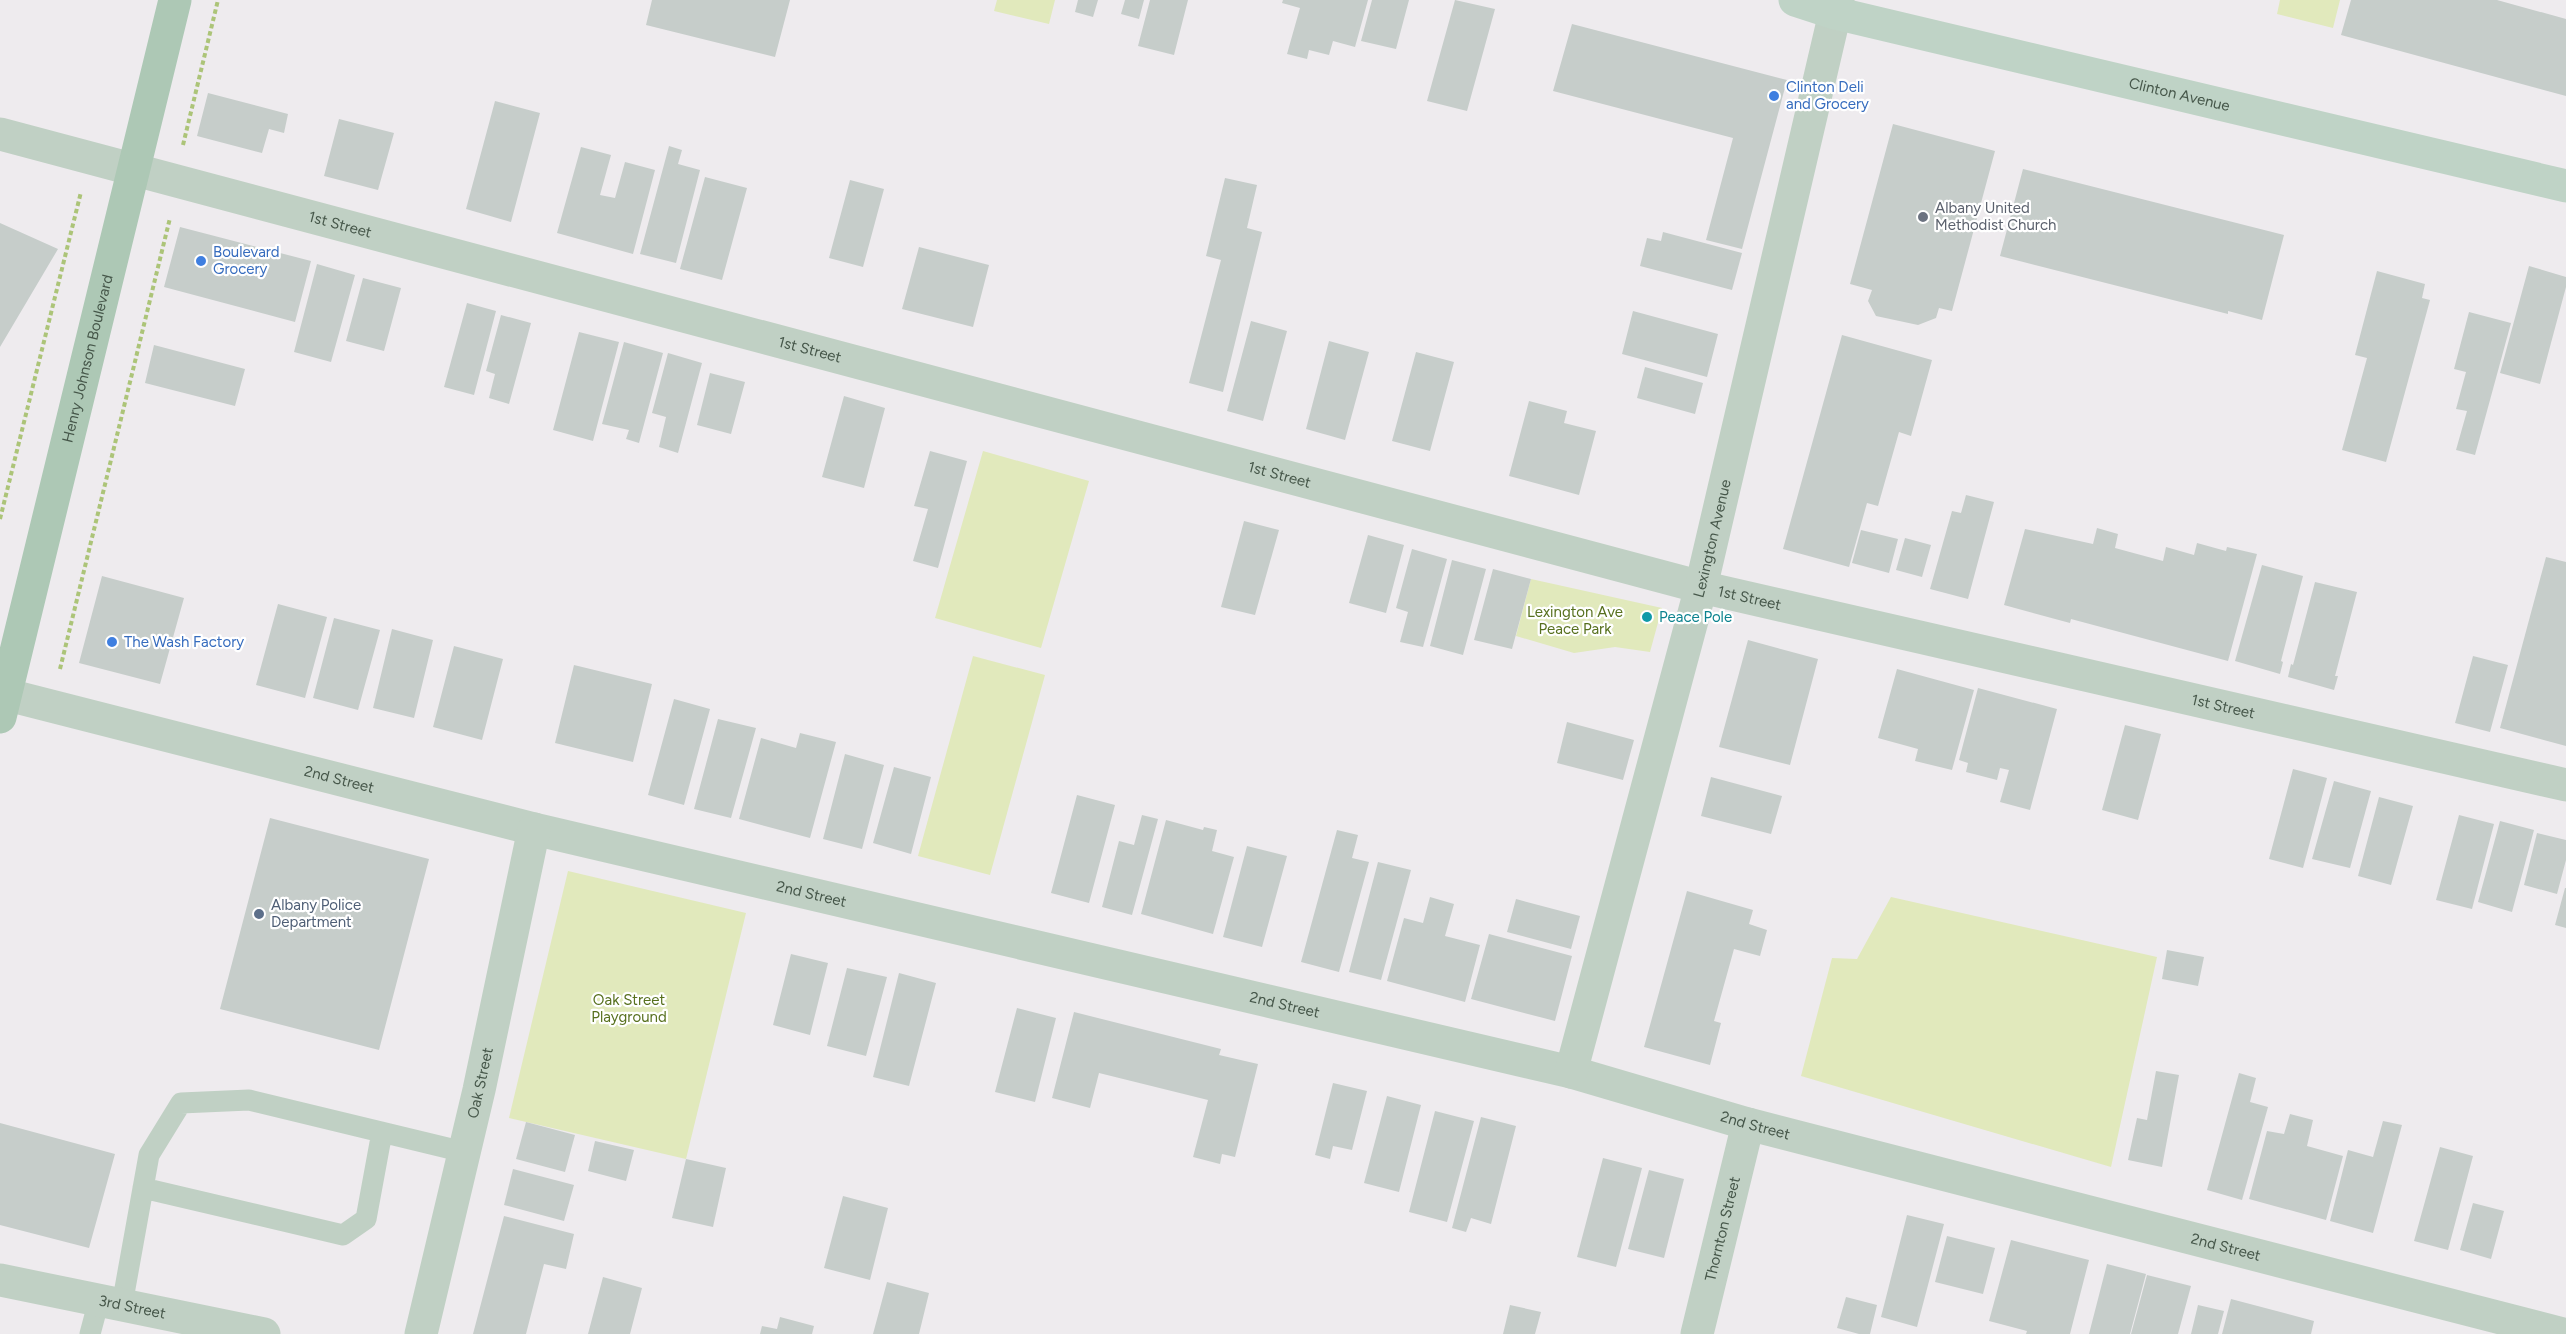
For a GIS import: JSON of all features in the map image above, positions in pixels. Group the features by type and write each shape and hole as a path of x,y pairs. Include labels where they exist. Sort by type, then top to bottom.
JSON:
{"main road":[{"name":"Henry Johnson Boulevard","path":"2,701 175,0"}],"street":[{"name":"Clinton Avenue","path":"1795,0 1836,6 2566,186"},
{"name":"Lexington Avenue","path":"1571,1072 1701,587 1836,6"},
{"name":"1st Street","path":"0,134 1701,587 2566,785"},
{"name":"2nd Street","path":"2,701 534,829 1571,1072 1748,1124 2563,1334"},
{"name":"Oak Street","path":"421,1334 464,1152 534,829"},
{"name":"Thornton Street","path":"1697,1334 1748,1124"},
{"name":"3rd Street","path":"0,1280 264,1334"}],"lane":[{"path":"90,1334 110,1303 143,1188 149,1155 181,1103 249,1100 464,1152"},
{"path":"143,1188 343,1235 366,1219 382,1132"}],"path":[{"path":"182,148 218,0"},
{"path":"0,519 82,186"},
{"path":"60,669 171,218"}],"green space":[{"path":"997,0 1055,0 1049,24 994,11"},
{"path":"2280,0 2340,0 2333,28 2277,14"},
{"path":"983,451 1089,481 1041,648 935,618"},
{"name":"Lexington Ave Peace Park","path":"1531,579 1662,608 1650,652 1615,647 1574,653 1516,636"},
{"path":"973,656 1045,675 990,875 918,856"},
{"name":"Oak Street Playground","path":"568,871 746,913 686,1159 509,1118"},
{"path":"1891,897 2157,957 2111,1167 1801,1076 1832,958 1857,959"}],"building":[{"path":"652,0 790,0 775,57 646,25"},
{"path":"1078,0 1098,0 1093,17 1075,12"},
{"path":"1125,0 1144,0 1139,19 1121,14"},
{"path":"1150,0 1188,0 1174,55 1138,46"},
{"path":"1283,0 1368,0 1355,47 1333,41 1329,55 1309,50 1307,59 1287,54 1300,8 1282,3"},
{"path":"1372,0 1409,0 1396,49 1361,41"},
{"path":"1455,0 1495,9 1467,111 1427,101"},
{"path":"2351,0 2497,0 2566,19 2566,96 2341,35"},
{"path":"1572,24 1787,80 1742,249 1706,240 1733,138 1553,91"},
{"path":"208,93 288,114 284,133 269,129 262,153 197,136"},
{"path":"495,101 540,113 511,222 466,209"},
{"path":"339,119 394,133 378,190 324,176"},
{"name":"Albany United Methodist Church","path":"1893,124 1995,151 1952,311 1939,308 1936,318 1918,325 1876,316 1868,301 1872,290 1850,284"},
{"path":"669,146 682,150 678,164 700,170 676,263 640,254"},
{"path":"581,147 611,155 600,195 615,198 625,162 655,170 633,254 557,233"},
{"path":"2023,169 2284,235 2262,320 2228,311 2228,314 2000,256"},
{"path":"705,177 747,188 722,280 680,269"},
{"path":"1225,178 1257,185 1247,228 1262,232 1223,392 1189,383 1221,260 1206,256"},
{"path":"850,180 884,189 863,267 829,258"},
{"path":"0,223 58,249 0,347"},
{"path":"180,227 311,261 295,322 164,287"},
{"path":"1663,232 1742,253 1732,290 1640,266 1647,238 1661,241"},
{"path":"919,247 989,265 973,327 902,309"},
{"path":"317,264 355,275 331,362 294,352"},
{"path":"2529,266 2566,277 2566,287 2540,384 2500,373"},
{"path":"2377,271 2425,284 2422,298 2430,300 2386,462 2342,450 2367,358 2355,355"},
{"path":"363,278 401,288 384,351 346,341"},
{"path":"467,303 496,311 474,395 444,387"},
{"path":"1633,311 1718,334 1707,377 1622,354"},
{"path":"2469,312 2511,323 2475,455 2456,450 2467,411 2456,409 2466,372 2454,369"},
{"path":"501,315 531,323 509,404 489,398 495,374 486,371"},
{"path":"1251,321 1287,331 1263,421 1227,411"},
{"path":"579,332 619,342 593,441 553,430"},
{"path":"1842,335 1932,360 1911,436 1899,432 1878,506 1867,503 1849,567 1783,549"},
{"path":"1329,341 1369,352 1345,440 1306,429"},
{"path":"624,342 663,353 639,443 626,439 629,430 602,424"},
{"path":"154,345 245,369 235,406 145,383"},
{"path":"1416,352 1454,362 1430,451 1392,441"},
{"path":"668,353 702,363 678,453 659,447 666,417 652,413"},
{"path":"1645,367 1703,383 1695,414 1637,398"},
{"path":"710,373 745,382 731,434 697,425"},
{"path":"844,396 885,408 864,488 822,477"},
{"path":"1529,401 1567,411 1564,423 1596,431 1579,495 1509,476"},
{"path":"930,451 967,461 938,568 913,561 928,509 914,506"},
{"path":"1966,495 1994,502 1968,599 1930,589 1952,511 1961,513"},
{"path":"1244,521 1279,530 1255,615 1221,607"},
{"path":"2097,528 2118,534 2115,548 2163,561 2166,547 2194,555 2197,543 2226,551 2227,547 2257,554 2228,661 2071,619 2070,623 2004,605 2025,529 2093,544"},
{"path":"1861,530 1898,539 1889,573 1852,563"},
{"path":"1368,535 1404,545 1386,613 1349,603"},
{"path":"1905,538 1931,545 1922,577 1896,570"},
{"path":"1412,549 1447,559 1423,647 1400,642 1408,612 1396,608"},
{"path":"2546,557 2566,562 2566,746 2500,728"},
{"path":"1452,560 1486,569 1463,655 1430,646"},
{"path":"2262,565 2303,576 2281,661 2283,662 2280,674 2235,661"},
{"path":"1493,569 1531,579 1512,649 1474,640"},
{"path":"102,576 184,598 160,684 79,663"},
{"path":"2315,582 2357,592 2335,676 2338,676 2334,690 2288,677"},
{"path":"278,604 327,617 305,698 256,685"},
{"path":"334,618 380,630 358,710 313,698"},
{"path":"392,629 433,640 414,718 373,708"},
{"path":"1748,640 1818,659 1790,765 1719,747"},
{"path":"454,646 503,659 482,740 433,727"},
{"path":"2473,656 2508,665 2490,732 2455,723"},
{"path":"574,665 652,684 633,762 555,743"},
{"path":"1897,669 1974,690 1952,770 1915,761 1918,749 1878,738"},
{"path":"1978,688 2057,709 2030,810 2000,802 2009,770 2000,768 1997,780 1966,772 1968,763 1959,760"},
{"path":"674,699 710,709 684,805 648,795"},
{"path":"718,719 756,728 731,818 694,809"},
{"path":"1567,722 1634,740 1623,780 1557,763"},
{"path":"2125,725 2161,734 2138,820 2102,810"},
{"path":"800,733 836,742 810,838 739,819 761,738 796,748"},
{"path":"845,754 884,765 862,849 823,839"},
{"path":"894,767 931,777 911,854 873,843"},
{"path":"2293,769 2327,778 2303,868 2269,859"},
{"path":"1711,777 1782,796 1771,834 1701,816"},
{"path":"2334,781 2371,791 2350,868 2312,859"},
{"path":"1077,795 1115,805 1089,903 1051,893"},
{"path":"2379,797 2413,806 2391,885 2358,876"},
{"path":"1142,815 1158,819 1132,915 1102,907 1119,841 1134,845"},
{"path":"2459,815 2494,824 2472,909 2436,900"},
{"path":"270,818 429,859 379,1050 220,1009"},
{"path":"1166,820 1203,830 1204,827 1217,830 1212,851 1234,857 1213,934 1141,914"},
{"path":"2500,821 2534,830 2512,912 2478,902"},
{"path":"1337,830 1358,835 1352,858 1369,862 1339,972 1301,962"},
{"path":"2537,833 2566,840 2566,860 2557,894 2524,885"},
{"path":"1247,846 1287,856 1262,947 1223,937"},
{"path":"1378,862 1411,870 1381,980 1349,972"},
{"path":"2566,888 2566,928 2555,925"},
{"path":"1687,891 1753,910 1749,924 1767,930 1760,956 1734,949 1714,1021 1721,1023 1710,1065 1644,1047"},
{"path":"1430,897 1454,904 1445,936 1480,945 1465,1002 1387,981 1404,918 1423,923"},
{"path":"1516,899 1580,916 1571,949 1507,932"},
{"path":"1489,934 1572,956 1555,1021 1471,999"},
{"path":"2167,950 2204,957 2198,986 2162,979"},
{"path":"791,954 828,963 810,1035 773,1025"},
{"path":"847,968 887,977 866,1056 827,1046"},
{"path":"899,973 936,983 909,1086 873,1077"},
{"path":"1017,1008 1056,1018 1035,1102 995,1092"},
{"path":"1074,1012 1221,1049 1219,1055 1258,1064 1235,1157 1222,1154 1220,1164 1193,1157 1208,1100 1099,1073 1090,1108 1052,1098"},
{"path":"2156,1071 2179,1075 2162,1167 2128,1160 2137,1118 2147,1120"},
{"path":"2239,1073 2256,1078 2250,1102 2268,1107 2242,1200 2207,1190"},
{"path":"1333,1083 1367,1091 1352,1150 1333,1146 1330,1159 1315,1155"},
{"path":"1387,1096 1421,1105 1399,1192 1364,1183"},
{"path":"1435,1111 1474,1121 1447,1222 1409,1212"},
{"path":"2290,1114 2313,1120 2307,1146 2343,1156 2326,1220 2249,1199 2267,1131 2284,1134"},
{"path":"1481,1117 1516,1126 1491,1224 1471,1218 1466,1232 1452,1228"},
{"path":"2383,1121 2402,1125 2373,1233 2330,1221 2348,1150 2373,1157"},
{"path":"526,1122 575,1135 565,1172 516,1159"},
{"path":"0,1123 115,1154 89,1248 0,1225"},
{"path":"595,1141 634,1150 626,1181 588,1171"},
{"path":"2440,1147 2473,1156 2448,1250 2414,1241"},
{"path":"1603,1158 1642,1168 1616,1267 1577,1257"},
{"path":"686,1159 726,1168 713,1227 672,1218"},
{"path":"513,1169 574,1185 564,1221 504,1205"},
{"path":"1649,1170 1684,1179 1664,1258 1628,1249"},
{"path":"843,1196 888,1208 870,1280 824,1268"},
{"path":"2473,1203 2504,1211 2491,1259 2460,1250"},
{"path":"1907,1215 1944,1224 1917,1327 1881,1317"},
{"path":"504,1216 574,1234 566,1269 544,1264 526,1334 473,1334"},
{"path":"1947,1236 1995,1248 1983,1294 1935,1282"},
{"path":"2011,1240 2089,1260 2070,1334 2026,1334 2027,1331 1989,1321"},
{"path":"2107,1264 2146,1274 2130,1334 2089,1334"},
{"path":"2147,1275 2191,1286 2178,1334 2131,1334"},
{"path":"603,1277 642,1288 630,1334 588,1334"},
{"path":"887,1282 929,1293 919,1334 873,1334"},
{"path":"1846,1297 1877,1305 1870,1334 1859,1334 1837,1328"},
{"path":"2231,1299 2314,1321 2311,1334 2222,1334"},
{"path":"1510,1305 1541,1312 1535,1334 1503,1334"},
{"path":"2198,1305 2224,1311 2218,1334 2191,1334"},
{"path":"780,1317 814,1326 812,1334 760,1334 762,1326 777,1329"}],"place":[{"name":"Clinton Deli and Grocery","path":"1774,96"},
{"name":"Albany United Methodist Church","path":"1923,217"},
{"name":"Boulevard Grocery","path":"201,261"},
{"name":"Peace Pole","path":"1647,617"},
{"name":"The Wash Factory","path":"112,642"},
{"name":"Albany Police Department","path":"259,914"}]}
